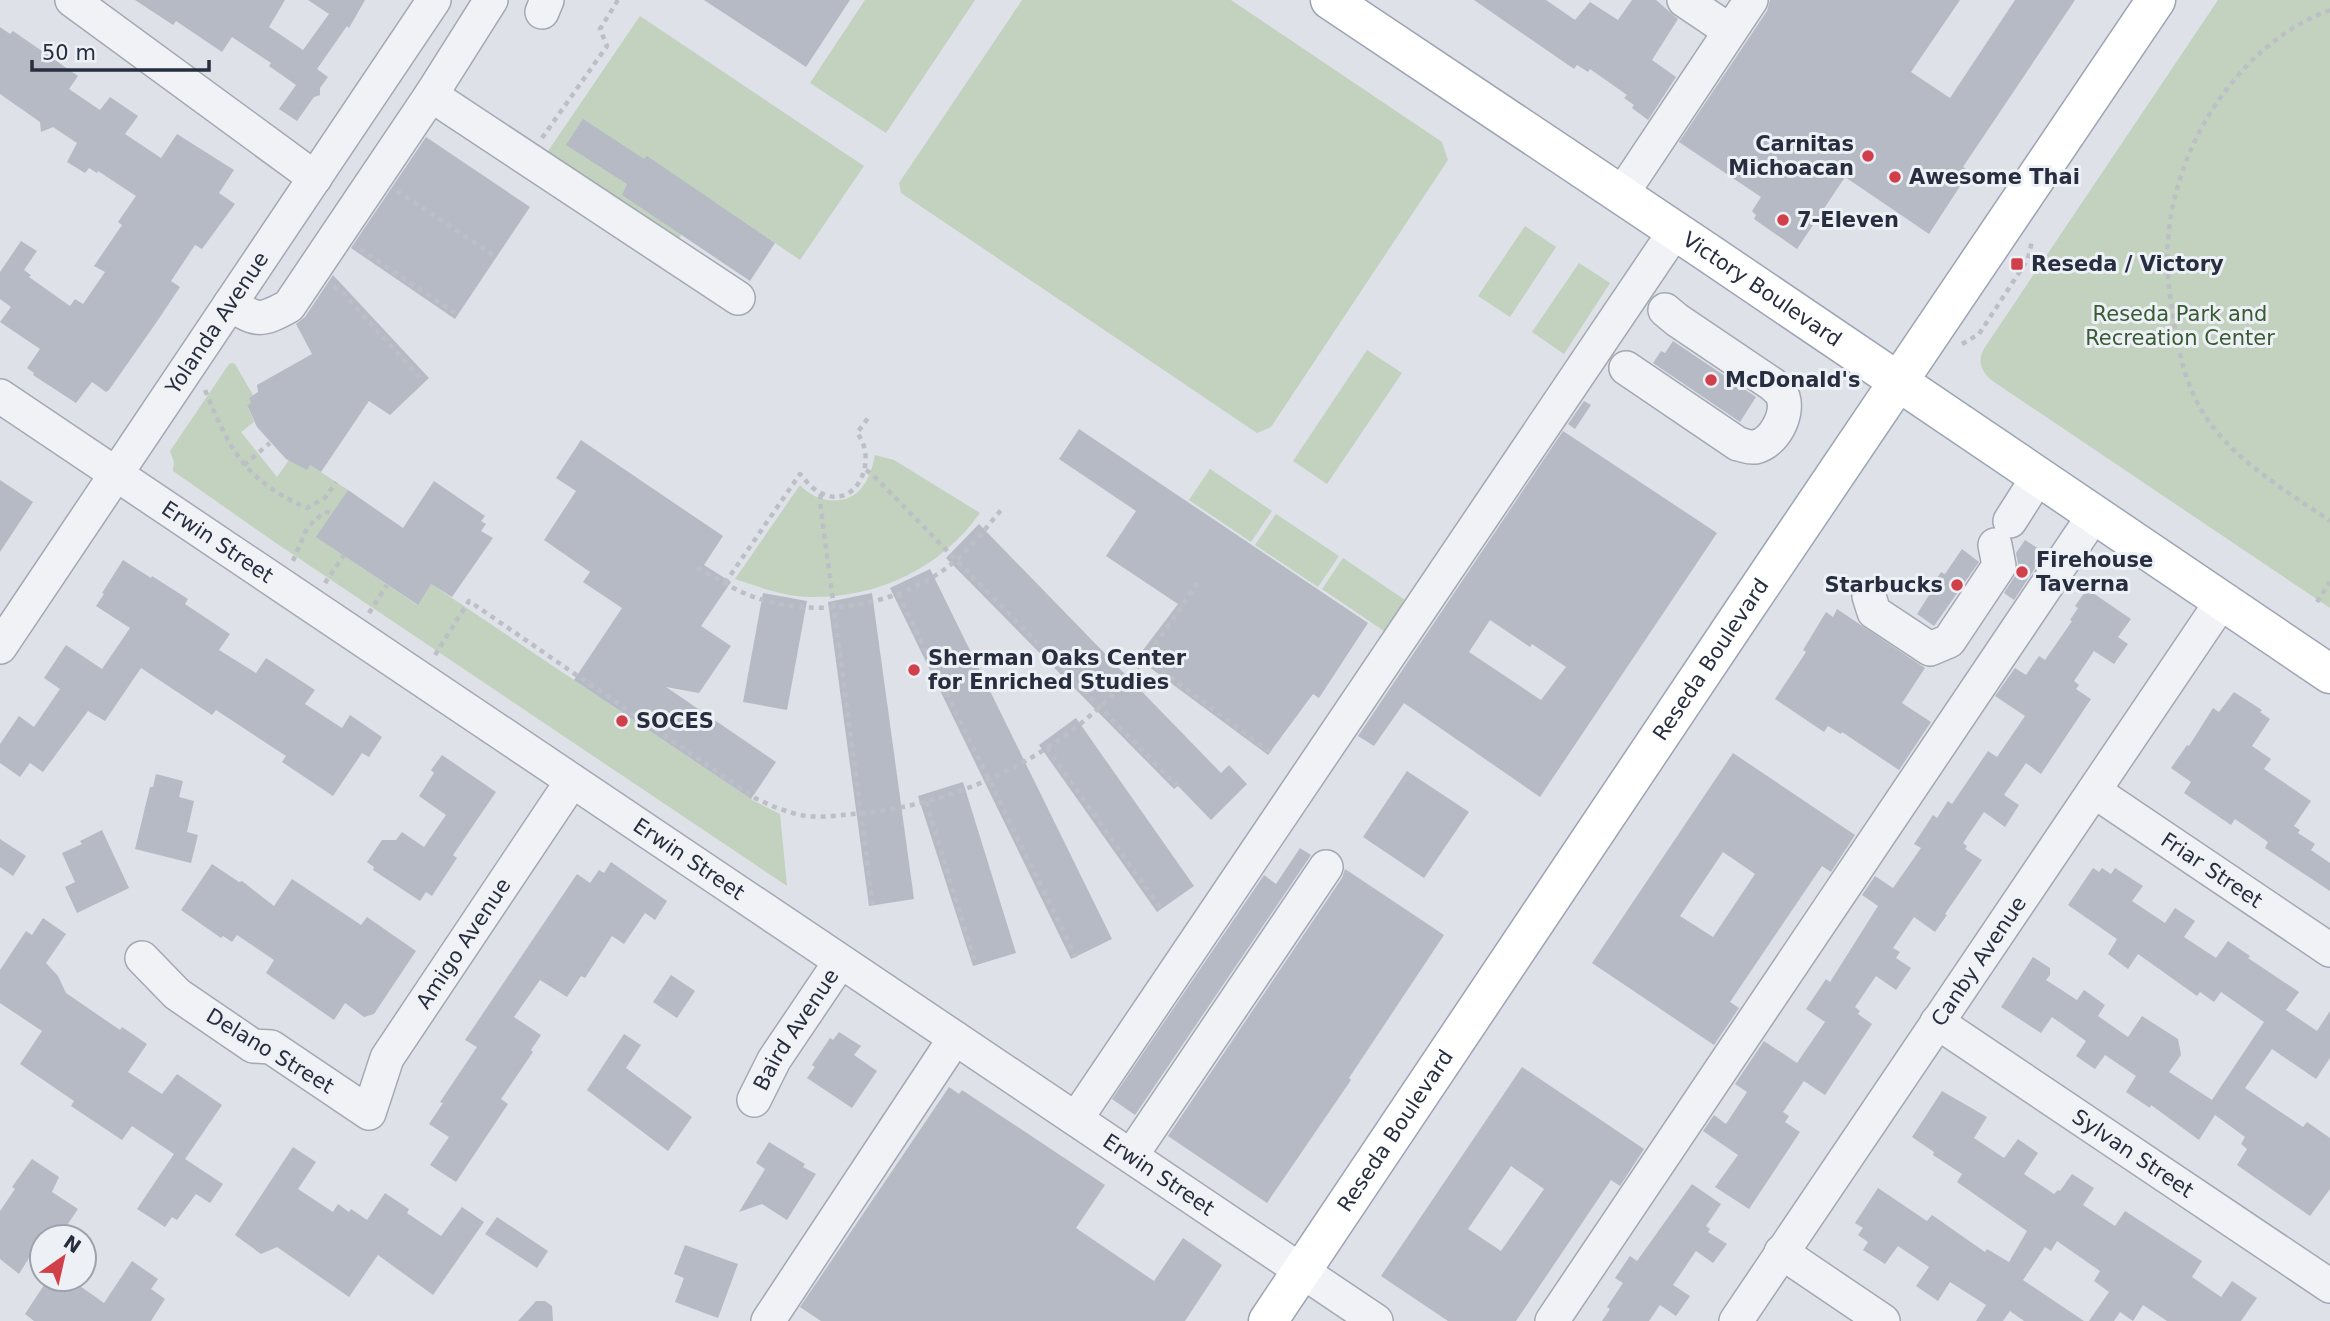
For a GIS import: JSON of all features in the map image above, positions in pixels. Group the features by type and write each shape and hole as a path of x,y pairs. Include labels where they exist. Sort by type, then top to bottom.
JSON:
{"main road":[{"name":"Victory Boulevard","path":"1331,0 2330,674"},
{"name":"Reseda Boulevard","path":"1268,1321 2156,0"}],"street":[{"path":"72,0 315,178"},
{"name":"Yolanda Avenue","path":"0,647 434,0"},
{"path":"230,304 252,318 270,317 289,306 491,0"},
{"path":"1684,0 1730,31"},
{"path":"1621,195 1751,0"},
{"path":"431,94 738,298"},
{"path":"1076,1119 1675,231"},
{"path":"1626,368 1738,444 1752,448 1765,443 1779,425 1784,412 1784,398 1779,391 1665,310"},
{"name":"Erwin Street","path":"0,396 1376,1321"},
{"path":"1869,596 1874,612 1930,649 1949,641 1999,566 2003,533 2038,477"},
{"path":"1552,1321 2094,515"},
{"name":"Canby Avenue","path":"1735,1321 2222,601"},
{"name":"Amigo Avenue","path":"369,1113 387,1058 572,781"},
{"name":"Friar Street","path":"2094,791 2330,950"},
{"path":"1131,1156 1326,867"},
{"name":"Delano Street","path":"142,958 177,994 253,1046 271,1047 369,1113"},
{"name":"Baird Avenue","path":"754,1100 774,1060 840,962"},
{"name":"Sylvan Street","path":"1937,1022 2330,1286"},
{"path":"768,1321 955,1038"},
{"path":"1782,1252 1883,1321"}],"path":[{"path":"527,159 607,46 600,29 618,0"},
{"path":"2330,10 2285,32 2263,48 2234,80 2205,123 2179,180 2168,232 2168,273 2178,349 2190,388 2204,414 2222,438 2249,465 2330,521"},
{"path":"375,176 495,256"},
{"path":"337,234 455,313"},
{"path":"311,272 343,293 422,380"},
{"path":"205,390 225,437 244,465 272,489 307,508 325,498 336,482"},
{"path":"725,583 800,474 821,494 843,496 852,490 866,470 866,449 858,433 868,418"},
{"path":"244,465 270,443"},
{"path":"866,470 1177,786"},
{"path":"821,494 833,606 873,905"},
{"path":"697,568 744,594 790,607 812,609 866,604 928,581 956,561 1002,509"},
{"path":"293,562 307,528 324,512 333,512"},
{"path":"325,583 344,555"},
{"path":"433,657 469,601 755,798 802,815 861,814 944,797 989,779 1047,748 1100,707 1146,659 1199,581"},
{"path":"2316,602 2330,582"},
{"path":"369,613 387,585"},
{"path":"898,594 1076,957"},
{"path":"1146,659 1270,752"},
{"path":"1047,748 1161,909"},
{"path":"926,802 976,965"}],"green space":[{"path":"865,0 975,0 886,133 810,83"},
{"path":"1022,0 1231,0 1442,142 1448,160 1271,427 1257,433 901,193 899,183"},
{"name":"Reseda Park and Recreation Center","path":"2218,0 2330,0 2330,608 1991,380 1981,365 1985,347"},
{"path":"640,16 864,166 800,260 716,203 704,200 674,246 544,157"},
{"path":"1525,226 1556,247 1510,317 1478,296"},
{"path":"1579,263 1610,283 1564,354 1532,332"},
{"path":"1367,350 1402,373 1327,484 1293,461"},
{"path":"232,363 253,395 249,398 251,403 247,405 254,422 241,432 277,477 289,460 307,470 310,465 348,490 317,537 417,605 431,584 754,801 780,814 787,886 173,471 174,462 170,451"},
{"path":"875,455 894,460 980,513 946,550 905,576 882,586 834,596 809,597 771,591 735,579 800,485 814,496 823,499 849,498 857,493 865,482"},
{"path":"1210,469 1272,511 1251,542 1189,500"},
{"path":"1276,514 1339,556 1318,587 1255,545"},
{"path":"1343,558 1405,600 1384,631 1322,589"}],"building":[{"path":"135,0 285,0 269,27 303,50 329,14 308,0 365,0 349,28 347,26 317,69 328,77 320,88 320,95 314,97 297,121 279,109 296,85 269,66 271,63 232,37 222,52 176,21 173,25"},
{"path":"704,0 850,0 806,67"},
{"path":"1474,0 1546,0 1575,20 1590,2 1618,20 1632,0 1656,0 1678,19 1652,60 1676,77 1648,120 1632,108 1634,105 1624,98 1627,95 1590,69 1588,72 1577,65 1574,69"},
{"path":"1770,0 1960,0 1911,72 1950,98 2015,0 2075,0 1963,167 1966,169 1963,174 1966,177 1929,234 1845,177 1797,249 1754,219 1756,215 1752,211 1761,197 1679,142 1767,11"},
{"path":"0,27 10,34 13,31 78,76 69,89 100,110 110,97 138,116 125,134 161,158 177,134 234,170 219,193 235,204 202,249 195,245 171,281 180,287 158,320 109,390 106,392 92,382 76,403 33,375 27,368 40,349 0,322 11,307 0,299 0,272 21,241 37,251 24,270 31,275 29,277 70,306 75,299 83,304 105,272 94,266 122,225 118,222 136,196 98,171 97,173 89,168 85,173 67,162 77,143 53,127 41,132 40,122 0,94"},
{"path":"583,119 644,159 647,156 775,243 750,281 622,195 627,184 566,145"},
{"path":"426,137 530,207 455,319 351,248"},
{"path":"333,275 429,378 390,415 369,401 321,472 310,465 307,470 286,459 257,427 247,405 251,403 249,398 258,392 257,385 312,354 296,324 305,317"},
{"path":"1673,341 1756,397 1740,422 1653,363 1661,351 1665,353"},
{"path":"1584,401 1591,405 1575,429 1568,424"},
{"path":"1079,429 1368,623 1319,698 1313,694 1268,755 1137,658 1178,604 1106,556 1136,511 1059,459"},
{"path":"1563,431 1717,533 1540,797 1404,703 1374,746 1358,736","holes":["1490,620 1530,647 1532,644 1566,667 1541,700 1469,652"]},
{"path":"581,440 723,536 704,565 731,582 701,626 731,646 699,693 666,687 776,762 751,799 574,680 622,608 583,582 590,572 544,540 576,491 556,478"},
{"path":"0,480 33,502 0,552"},
{"path":"434,481 485,516 481,521 486,524 481,531 493,538 452,597 431,584 418,605 316,537 348,490 403,528"},
{"path":"979,524 1221,773 1229,765 1247,784 1211,820 1178,786 1174,789 946,558"},
{"path":"2025,540 2045,553 2014,600 2004,593 2015,576 2018,563 2016,553"},
{"name":"Starbucks","path":"1962,549 1979,562 1934,626 1917,614 1941,572 1945,574"},
{"path":"123,560 188,599 185,604 230,634 219,650 256,673 266,658 315,690 305,704 342,728 350,715 382,737 369,757 362,753 333,796 282,762 286,756 216,710 212,715 141,668 105,721 88,711 43,772 30,763 20,777 0,763 0,744 19,716 34,727 60,689 44,678 66,645 102,669 130,628 96,606"},
{"path":"930,569 1112,939 1071,959 890,588"},
{"path":"2087,589 2131,619 2118,637 2128,644 2114,664 2094,651 2074,681 2079,685 2076,689 2091,699 2041,774 2026,763 2004,795 2019,805 2005,827 1984,812 1963,843 1967,846 1965,849 1982,860 1935,932 1914,917 1893,948 1900,952 1896,958 1911,968 1896,990 1876,976 1855,1007 1860,1011 1858,1014 1872,1024 1825,1095 1804,1081 1783,1112 1789,1116 1785,1122 1800,1132 1749,1209 1715,1187 1738,1155 1703,1131 1714,1115 1726,1124 1747,1092 1735,1084 1764,1041 1797,1063 1825,1022 1806,1009 1826,979 1830,982 1878,906 1862,895 1875,876 1893,888 1921,848 1914,844 1933,815 1937,818 1948,801 1952,804 1988,751 1997,757 2025,716 1995,696 2015,668 2026,675 2039,656 2045,660 2072,621 2070,620 2078,608 2075,606"},
{"path":"763,593 807,601 787,710 743,702"},
{"path":"872,593 914,899 869,906 828,602"},
{"path":"1837,609 1925,668 1902,703 1931,722 1899,770 1842,732 1841,734 1828,726 1824,732 1775,699 1806,652 1803,650 1826,612 1833,617"},
{"path":"2234,692 2262,710 2260,712 2270,719 2252,746 2271,759 2264,769 2311,801 2294,826 2300,830 2298,833 2315,844 2311,850 2330,863 2330,891 2265,848 2268,842 2235,819 2231,825 2184,793 2191,782 2171,768 2187,745 2189,746 2213,708 2219,712"},
{"path":"1076,718 1194,886 1157,912 1039,745"},
{"path":"1733,753 1855,835 1831,872 1822,866 1730,1002 1739,1008 1714,1045 1592,963","holes":["1723,852 1755,874 1713,937 1680,916"]},
{"path":"442,755 496,792 453,855 457,858 432,896 426,892 420,901 373,870 374,867 367,862 382,840 396,840 402,832 424,847 446,815 419,796 434,773 431,770"},
{"path":"1407,771 1469,812 1424,878 1363,837"},
{"path":"156,774 183,781 179,797 194,801 187,832 198,835 191,863 135,849 150,787 153,787"},
{"path":"963,782 1016,953 973,966 918,796"},
{"path":"102,830 129,888 77,913 65,887 75,882 62,853 82,844 80,841"},
{"path":"0,839 26,856 13,876 0,867"},
{"path":"1300,848 1311,855 1135,1115 1112,1099 1264,875 1276,884"},
{"path":"611,862 667,901 655,920 645,913 624,944 612,936 585,978 581,976 567,997 540,980 514,1017 541,1035 531,1050 533,1052 501,1099 508,1104 456,1182 430,1165 449,1137 429,1124 443,1103 440,1102 477,1047 465,1040 577,874 590,883 599,870 604,873"},
{"path":"212,864 239,882 242,881 274,906 292,879 361,925 367,917 416,951 374,1014 364,1017 345,1003 334,1020 266,973 274,960 237,935 232,942 223,936 221,938 181,910"},
{"path":"2093,868 2099,872 2102,868 2111,874 2115,868 2143,886 2132,901 2165,923 2175,908 2195,921 2184,937 2216,958 2228,941 2250,956 2248,958 2299,992 2286,1010 2317,1031 2330,1011 2330,1058 2316,1079 2272,1049 2245,1088 2303,1127 2307,1122 2330,1138 2330,1189 2310,1216 2237,1165 2247,1149 2241,1144 2245,1137 2215,1115 2199,1140 2151,1105 2150,1108 2126,1092 2136,1076 2105,1055 2095,1069 2076,1056 2086,1041 2052,1017 2041,1033 2001,1007 2033,957 2050,968 2050,975 2046,980 2077,1000 2084,990 2105,1005 2098,1016 2128,1037 2142,1016 2178,1039 2181,1055 2169,1072 2212,1100 2264,1022 2221,992 2214,1002 2200,992 2197,996 2138,954 2128,969 2108,954 2117,939 2068,905"},
{"path":"1345,869 1444,935 1349,1078 1351,1080 1267,1203 1168,1136 1342,878"},
{"path":"43,918 66,934 46,963 58,976 66,993 120,1030 122,1027 147,1044 128,1072 162,1094 177,1074 222,1105 185,1159 223,1184 210,1203 196,1194 177,1220 172,1217 165,1227 137,1209 174,1154 132,1126 122,1140 71,1106 74,1101 20,1064 42,1031 0,1003 0,970 26,931 32,935"},
{"path":"671,975 695,991 677,1018 653,1002"},
{"path":"839,1032 861,1046 854,1055 877,1071 852,1108 807,1078 815,1067 812,1065 830,1038 833,1040"},
{"path":"624,1034 641,1045 626,1068 692,1117 668,1151 587,1090"},
{"path":"1522,1067 1644,1149 1620,1186 1611,1180 1516,1321 1448,1321 1381,1276","holes":["1511,1166 1544,1189 1501,1251 1468,1229"]},
{"path":"949,1087 959,1094 962,1090 1105,1185 1076,1228 1154,1281 1183,1238 1222,1265 1185,1321 821,1321 800,1307"},
{"path":"1942,1091 1987,1117 1974,1138 2004,1158 2018,1139 2038,1153 2024,1174 2054,1194 2060,1191 2072,1174 2094,1188 2083,1205 2115,1226 2125,1211 2202,1261 2192,1277 2221,1297 2232,1281 2257,1298 2241,1321 2167,1321 2143,1305 2133,1321 2120,1312 2114,1321 2089,1321 2109,1292 2094,1281 2100,1271 2057,1241 2051,1251 2045,1247 2023,1280 2084,1321 2024,1321 2010,1311 2003,1321 1976,1321 1986,1305 1950,1282 1938,1301 1916,1286 1929,1267 1898,1246 1885,1264 1863,1250 1868,1242 1858,1235 1863,1228 1855,1223 1878,1188 1927,1221 1932,1215 1985,1252 1987,1249 2009,1262 2027,1231 1957,1182 1962,1174 1912,1137"},
{"path":"769,1142 816,1174 787,1220 762,1204 739,1212 765,1169 756,1163"},
{"path":"293,1147 316,1162 298,1189 333,1212 338,1204 367,1220 385,1193 409,1209 407,1213 441,1236 462,1207 484,1222 433,1295 378,1255 349,1297 277,1247 261,1254 235,1235"},
{"path":"32,1159 59,1177 52,1192 78,1209 68,1223 28,1223 28,1260 19,1274 0,1259 0,1211 15,1189 12,1187"},
{"path":"1692,1184 1721,1204 1706,1226 1710,1229 1708,1232 1727,1244 1713,1263 1696,1251 1673,1285 1690,1296 1676,1316 1660,1305 1649,1321 1602,1321 1610,1309 1607,1307 1623,1283 1615,1278 1630,1256 1637,1261"},
{"path":"497,1217 548,1251 537,1268 485,1234"},
{"path":"685,1245 738,1264 718,1318 675,1302 684,1278 674,1274"},
{"path":"132,1261 158,1279 151,1289 165,1299 151,1321 34,1321 25,1314 39,1293 90,1293 104,1303"},
{"path":"536,1301 545,1301 552,1306 553,1321 518,1321"}],"place":[{"name":"Carnitas Michoacan","path":"1868,156"},
{"name":"Awesome Thai","path":"1895,177"},
{"name":"7-Eleven","path":"1783,220"},
{"name":"Reseda / Victory","path":"2017,264"},
{"name":"McDonald's","path":"1711,380"},
{"name":"Firehouse Taverna","path":"2022,572"},
{"name":"Starbucks","path":"1957,585"},
{"name":"Sherman Oaks Center for Enriched Studies","path":"914,670"},
{"name":"SOCES","path":"622,721"}]}
